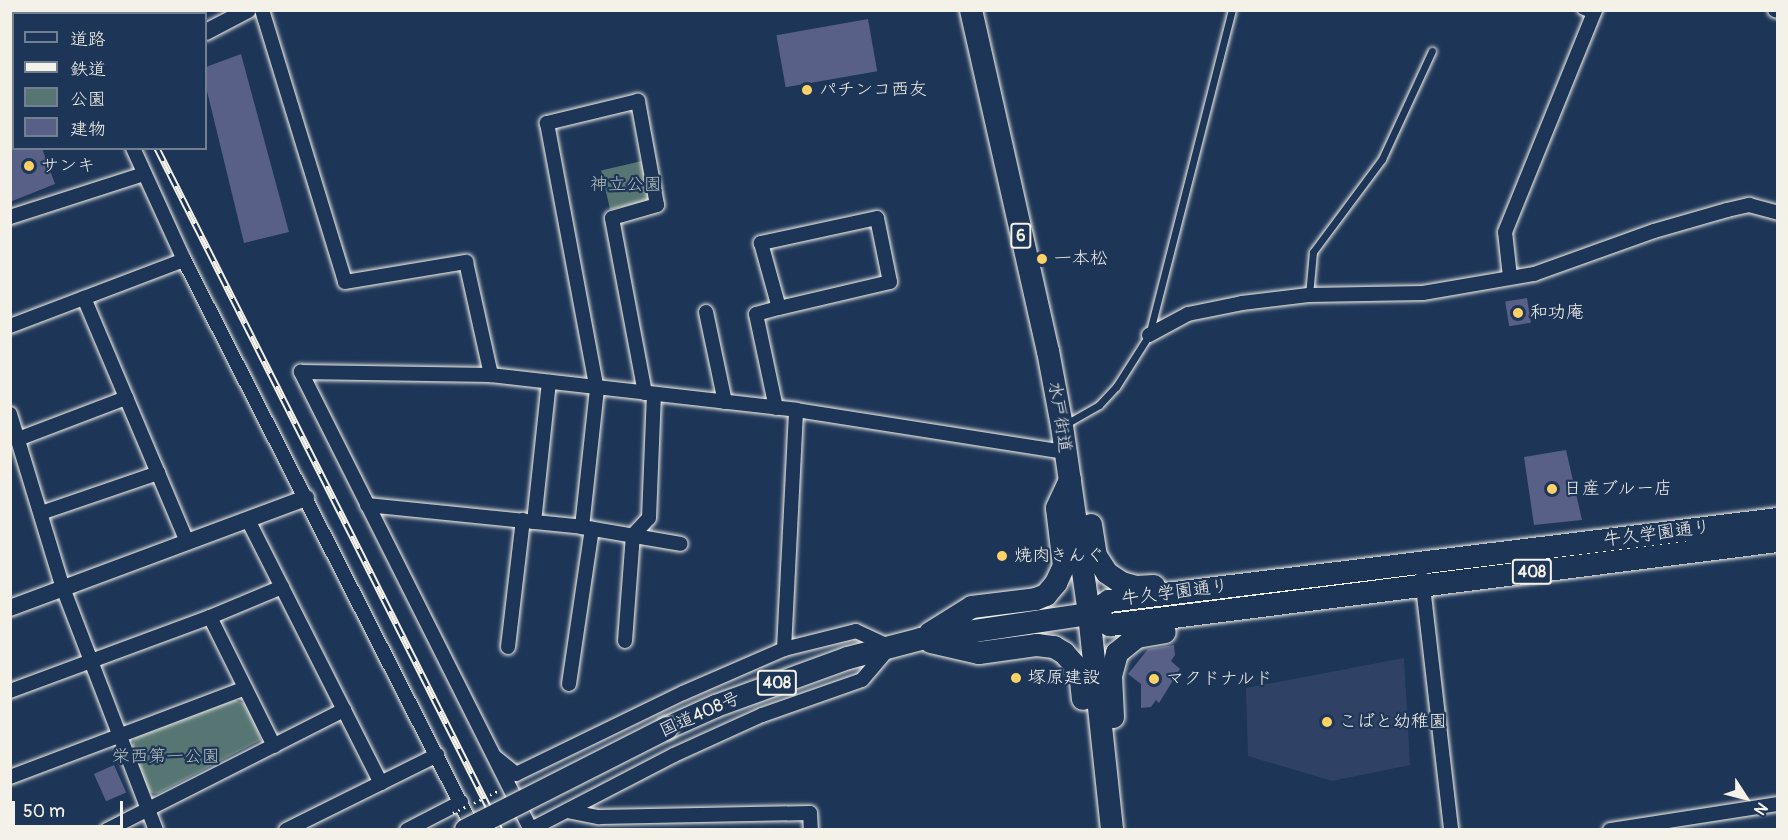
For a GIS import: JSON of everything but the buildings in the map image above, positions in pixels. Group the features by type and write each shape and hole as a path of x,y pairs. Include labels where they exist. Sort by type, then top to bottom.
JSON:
{"highway":[{"name":"水戸街道","path":"971,10 1048,351 1062,426 1089,614 1112,830"},
{"path":"921,639 972,607 1036,599 1046,594 1056,583 1064,566 1057,508 1070,479 1088,502 1096,556 1100,565 1122,583 1137,587 1216,580 1249,583"},
{"name":"牛久学園通り","path":"1089,614 1109,602 1778,519"},
{"name":"牛久学園通り","path":"1089,614 1110,625 1778,541"},
{"path":"1107,791 1116,778 1111,676 1117,653 1137,637 1220,623 1244,609"},
{"name":"国道408号","path":"462,813 716,706 808,671 921,639 1089,614"},
{"path":"921,639 979,653 1037,645 1054,647 1064,653 1080,671 1084,712 1102,748"}],"street":[{"path":"207,31 248,10"},
{"path":"262,10 345,282 466,262 491,375"},
{"path":"1510,277 1505,232 1589,12"},
{"path":"569,684 587,528 597,388 547,123 638,100 657,205 612,218 649,393 649,518 633,535 625,641"},
{"path":"134,150 184,260 437,755 462,813 474,830"},
{"path":"10,217 144,174"},
{"path":"1149,335 1188,314 1242,303 1309,295 1423,293 1534,274 1654,231 1749,205 1778,213"},
{"path":"776,408 756,314 890,282 877,218 761,243 779,308"},
{"path":"10,326 184,260"},
{"path":"84,298 187,542"},
{"path":"706,312 725,402"},
{"path":"490,753 516,774 683,693 784,649 856,632 890,646 862,680 762,715 674,755 531,829 490,753 301,372 491,375 776,408 1065,452"},
{"path":"508,647 549,382"},
{"path":"18,439 126,398"},
{"path":"784,649 796,411"},
{"path":"10,414 63,588 156,830"},
{"path":"41,513 158,473"},
{"path":"10,608 306,498"},
{"path":"367,505 587,528 681,544"},
{"path":"248,520 381,783"},
{"path":"1420,563 1451,830"},
{"path":"10,691 93,662 282,587"},
{"path":"210,617 274,746"},
{"path":"10,777 245,688"},
{"path":"107,830 344,710"},
{"path":"286,830 437,755"},
{"path":"1610,830 1778,804"},
{"path":"567,811 599,817 810,813 811,830"},
{"path":"407,830 462,813"}],"lane":[{"path":"1062,426 1099,405 1116,387 1149,335 1232,10"},
{"path":"1309,295 1313,252 1382,159 1432,51"}],"path":[{"path":"462,813 502,788"}],"shaded area":[{"name":"こばと幼稚園","path":"1404,658 1410,765 1332,781 1248,756 1246,688"}],"green space":[{"name":"神立公園","path":"642,161 651,200 610,209 601,170"},
{"name":"栄西第一公園","path":"235,700 249,705 261,740 157,794 147,792 132,745 135,738"}],"railway":[{"path":"158,150 500,830"}],"place":[{"name":"パチンコ西友","path":"807,90"},
{"name":"サンキ","path":"29,166"},
{"name":"一本松","path":"1042,259"},
{"name":"和功庵","path":"1518,313"},
{"name":"日産ブルー店","path":"1552,489"},
{"name":"焼肉きんぐ","path":"1002,556"},
{"name":"塚原建設","path":"1016,678"},
{"name":"マクドナルド","path":"1154,679"},
{"name":"こばと幼稚園","path":"1327,722"}]}
